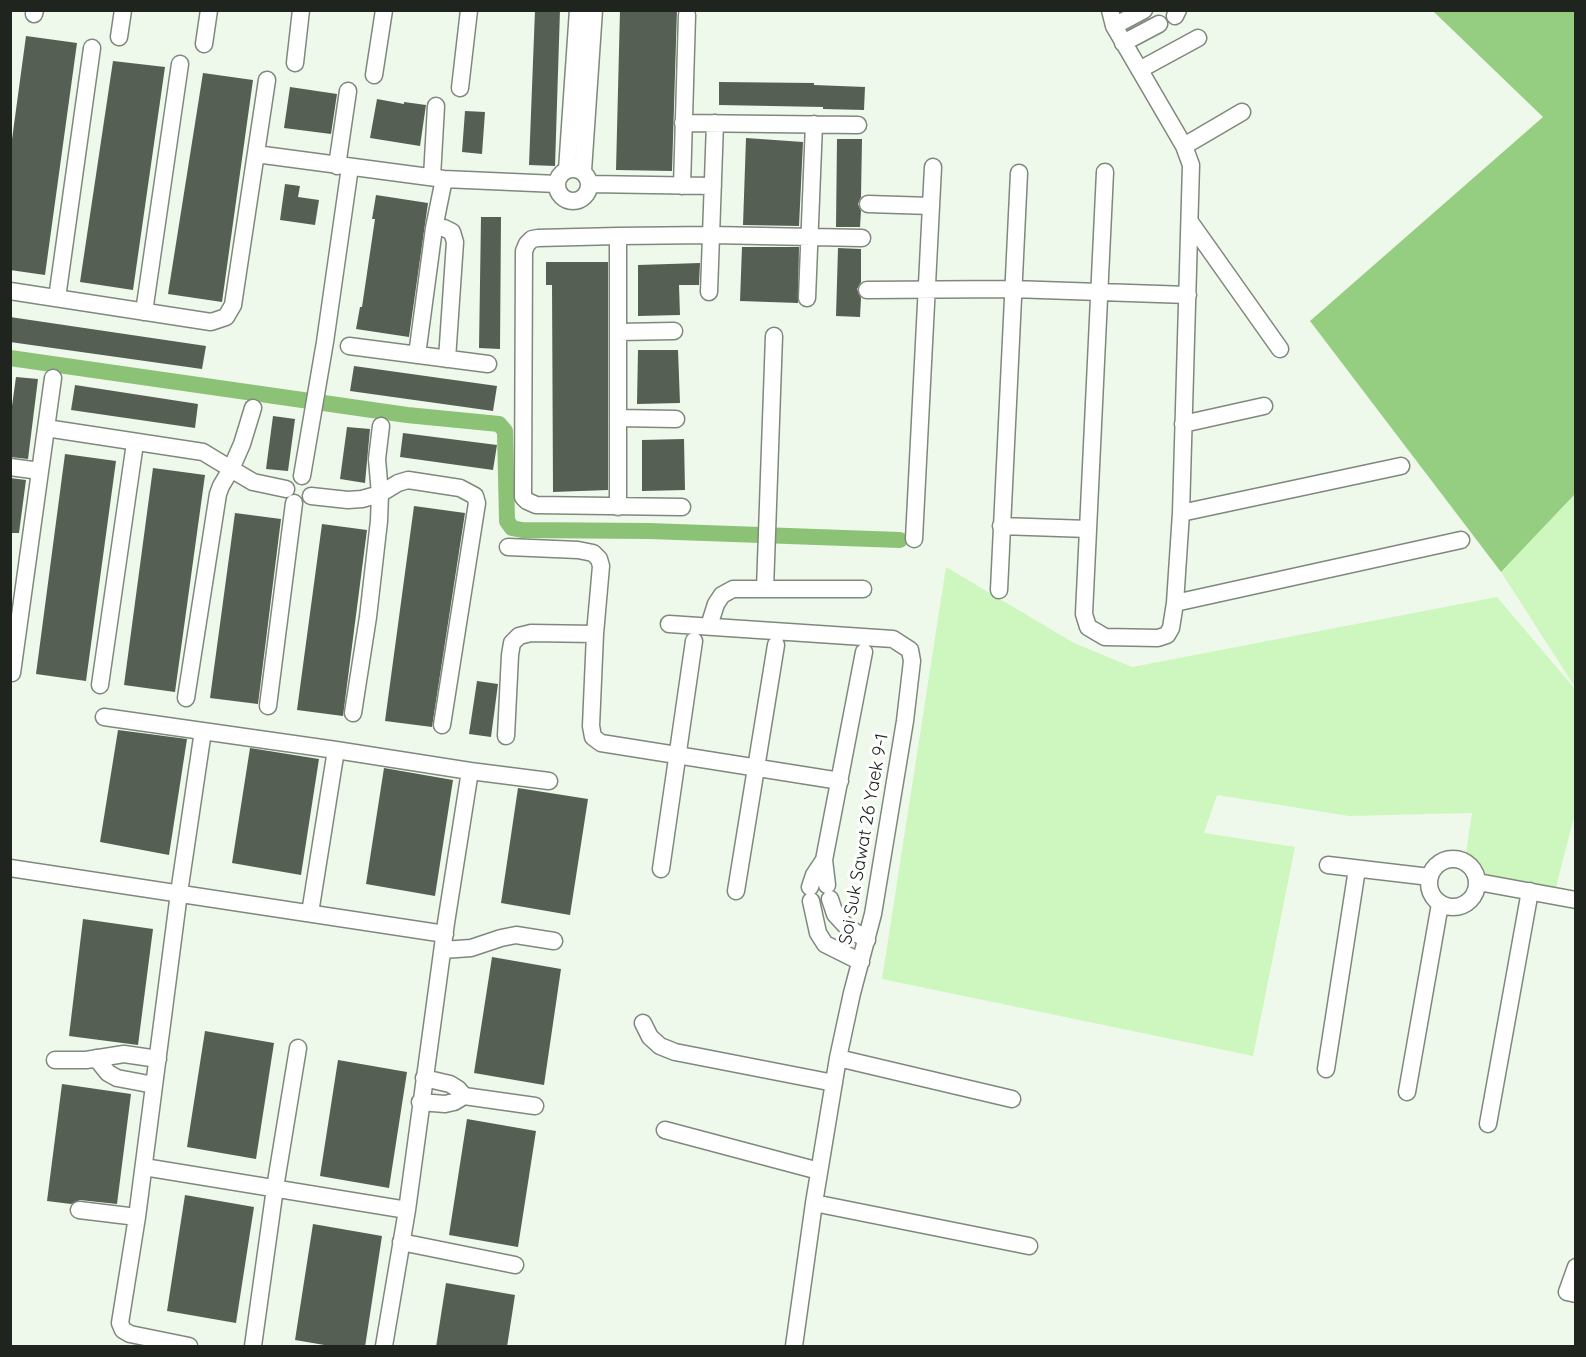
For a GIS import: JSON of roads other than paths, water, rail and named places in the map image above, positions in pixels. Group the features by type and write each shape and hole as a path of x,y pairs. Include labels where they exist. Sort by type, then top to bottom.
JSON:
{"street":[{"path":"119,37 123,10"},
{"path":"204,44 209,10"},
{"path":"295,63 301,10"},
{"path":"374,75 384,10"},
{"path":"460,88 469,10"},
{"path":"574,177 578,10"},
{"path":"574,177 594,10"},
{"path":"1105,172 1084,614 1088,627 1105,637 1158,638 1167,635 1171,628 1175,603 1181,513 1191,165 1184,146 1141,69 1123,43 1112,18 1144,10"},
{"path":"682,186 687,15"},
{"path":"1123,43 1159,24"},
{"path":"1141,69 1198,38"},
{"path":"57,298 92,48"},
{"path":"144,312 180,64"},
{"path":"10,291 211,322 226,316 233,305 267,80"},
{"path":"302,476 325,342 343,166 348,91"},
{"path":"417,355 434,228 438,178 436,105"},
{"path":"1184,146 1242,112"},
{"path":"683,123 858,125"},
{"path":"709,292 716,123"},
{"path":"807,298 814,124"},
{"path":"256,154 438,178 574,177 682,186 713,186"},
{"path":"914,539 933,167"},
{"path":"999,590 1019,173"},
{"path":"868,204 931,206"},
{"path":"1190,222 1280,349"},
{"path":"434,228 444,228 452,232 455,242 447,359"},
{"path":"682,507 536,505 527,501 522,491 524,251 527,244 532,239 538,238 618,236 862,238"},
{"path":"618,236 618,507"},
{"path":"867,290 1012,289 1188,295"},
{"path":"618,332 674,331"},
{"path":"765,589 774,336"},
{"path":"349,346 488,364"},
{"path":"12,673 53,378"},
{"path":"1183,424 1264,406"},
{"path":"186,698 218,494 242,444 253,408"},
{"path":"618,418 676,419"},
{"path":"353,713 379,521 380,494 377,459 381,426"},
{"path":"46,428 203,452 253,482 290,496 304,503 314,491 310,481 302,476 288,481 290,496 268,706"},
{"path":"100,685 135,443"},
{"path":"1181,513 1401,466"},
{"path":"10,467 40,471"},
{"path":"311,496 348,500 362,499 380,494 408,480 460,488 475,496 477,503 442,725"},
{"path":"1001,526 1088,529"},
{"path":"1175,603 1461,540"},
{"path":"508,547 578,550 593,553 599,559 601,566 591,726 593,737 601,743 840,781"},
{"path":"709,627 716,604 722,596 733,589 863,589"},
{"name":"Soi Suk Sawat 26 Yaek 9-1","path":"669,624 893,639 910,650 912,661 905,721 873,914 838,1058 814,1203 794,1347"},
{"path":"506,736 512,643 519,636 531,633 595,634"},
{"path":"661,869 694,641"},
{"path":"736,891 776,645"},
{"path":"864,652 824,860 814,874 822,897 846,926 867,940"},
{"path":"104,717 549,781"},
{"path":"189,1347 130,1334 123,1330 120,1323 144,1167 179,893 204,731"},
{"path":"310,913 336,750"},
{"path":"384,1347 470,771"},
{"path":"1452,859 1460,860 1472,868 1478,882 1477,890 1468,902 1455,908 1440,904 1431,892 1430,877 1438,865 1452,859"},
{"path":"1328,865 1430,877"},
{"path":"10,868 310,913 471,948 516,935 554,941"},
{"path":"1326,1069 1357,869"},
{"path":"1478,882 1575,900"},
{"path":"1488,1124 1530,891"},
{"path":"822,897 815,922 818,933 825,944 861,962"},
{"path":"1407,1092 1440,904"},
{"path":"643,1023 655,1042 675,1052 834,1083"},
{"path":"254,1347 275,1188 298,1048"},
{"path":"55,1060 124,1054 158,1059"},
{"path":"96,1058 108,1073 117,1078 154,1085"},
{"path":"838,1058 1012,1099"},
{"path":"424,1078 450,1084 464,1096"},
{"path":"420,1102 445,1104 464,1096 535,1106"},
{"path":"665,1130 819,1171"},
{"path":"144,1167 406,1210"},
{"path":"814,1203 1029,1246"},
{"path":"79,1210 137,1217"},
{"path":"401,1242 515,1265"},
{"path":"1575,1267 1568,1292 1575,1294"}],"waterway":[{"path":"10,358 407,415 499,424 505,431 507,521 512,528 900,540"}]}
